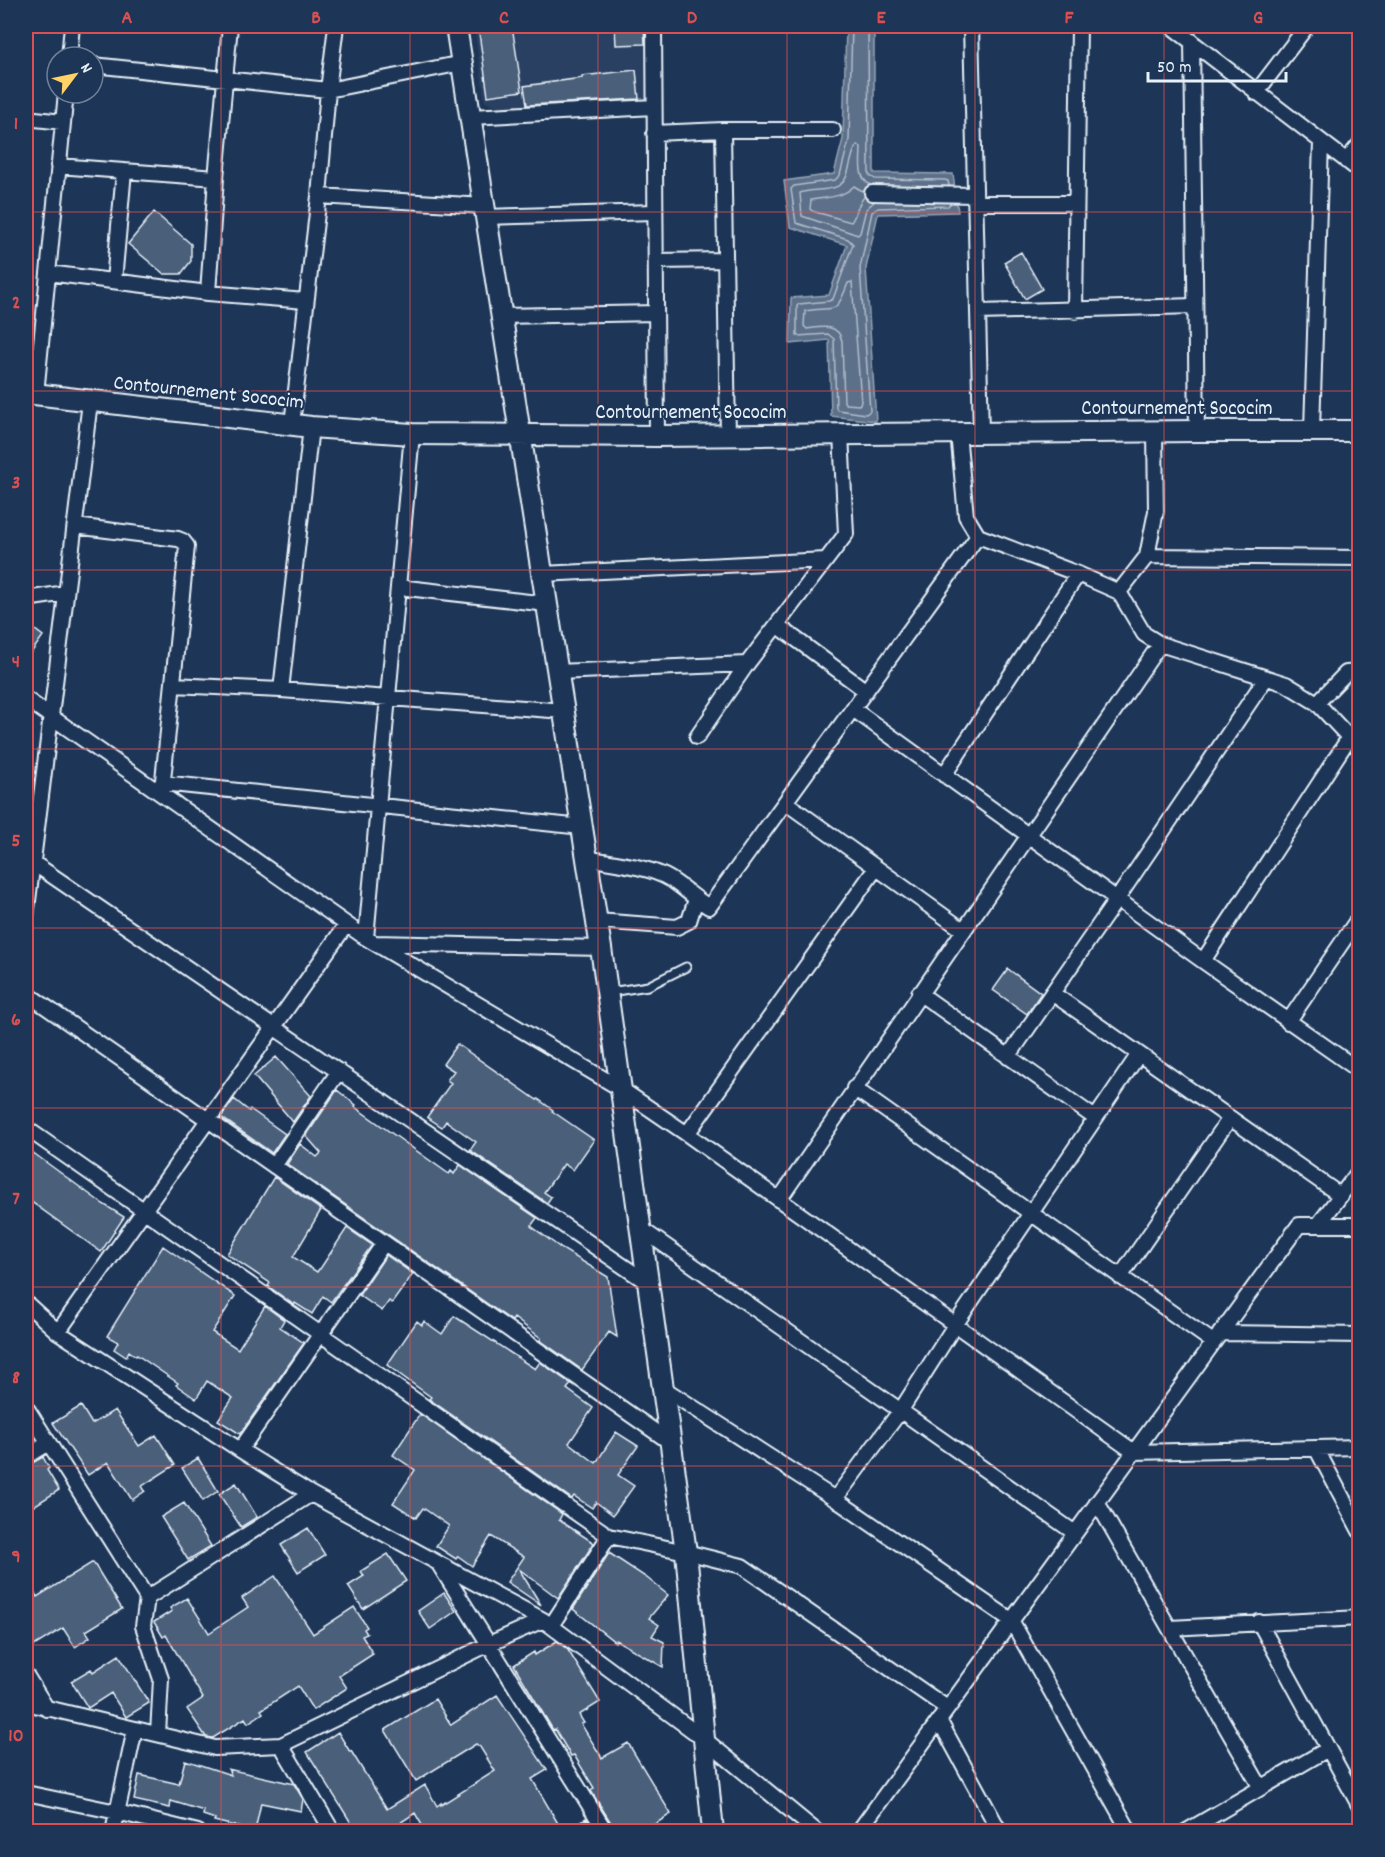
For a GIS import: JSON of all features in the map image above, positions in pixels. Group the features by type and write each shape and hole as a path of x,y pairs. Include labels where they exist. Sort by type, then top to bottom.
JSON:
{"street":[{"path":"70,45 72,26"},
{"path":"208,293 230,26"},
{"path":"281,690 302,425 306,302 336,26"},
{"path":"456,26 601,948 686,1552 713,1832"},
{"path":"654,26 657,436"},
{"path":"972,26 981,433"},
{"path":"1075,311 1079,26"},
{"path":"1171,26 1359,171"},
{"path":"1256,93 1307,26"},
{"path":"1192,42 1197,430"},
{"path":"105,66 328,90 462,63"},
{"path":"31,394 48,273 65,105"},
{"path":"471,117 654,107"},
{"path":"26,118 63,122"},
{"path":"654,133 723,130 833,130"},
{"path":"723,130 728,436"},
{"path":"1312,430 1321,142"},
{"path":"1346,161 1359,144"},
{"path":"58,166 216,178"},
{"path":"114,281 124,171"},
{"path":"872,193 1076,203"},
{"path":"319,196 485,211 654,212"},
{"path":"656,261 725,260"},
{"path":"48,273 208,293 306,302"},
{"path":"978,312 1196,306"},
{"path":"502,316 657,314"},
{"name":"Contournement Sococim","path":"31,394 302,425 412,434 728,436 1359,430"},
{"path":"26,917 29,862 51,716 90,402"},
{"path":"1119,592 1147,556 1156,511 1155,431"},
{"path":"958,433 966,516 978,536 1119,592 1144,634 1160,644 1286,684 1317,703 1359,748"},
{"path":"370,940 378,806 412,434"},
{"path":"697,737 747,664 846,534 841,434"},
{"path":"75,526 178,539 187,546 162,789"},
{"path":"587,858 656,872 670,879 696,900 709,907 978,536"},
{"path":"1147,556 1359,558"},
{"path":"542,574 826,560"},
{"path":"944,775 1078,574"},
{"path":"398,587 547,604"},
{"path":"26,599 66,593"},
{"path":"777,625 866,691"},
{"path":"778,1200 1160,644"},
{"path":"558,672 747,664"},
{"path":"1317,703 1346,673 1359,672"},
{"path":"1008,1057 1266,678"},
{"path":"173,685 281,690 564,711"},
{"path":"26,699 162,789 346,925 621,1089 1134,1452 1359,1448"},
{"path":"852,709 1359,1071"},
{"path":"1203,961 1349,738"},
{"path":"162,789 378,806 582,827"},
{"path":"784,802 963,930"},
{"path":"29,862 648,1283"},
{"path":"687,1134 876,868"},
{"path":"597,921 677,927 689,921 696,900"},
{"path":"1288,1022 1359,916"},
{"path":"58,1332 346,925"},
{"path":"370,940 601,948"},
{"path":"26,993 670,1442"},
{"path":"919,993 1095,1118"},
{"path":"1053,993 1340,1196"},
{"path":"835,1499 901,1410 955,1325 1139,1054"},
{"path":"274,1166 339,1071"},
{"path":"854,1088 1120,1277 1217,1338 1359,1335"},
{"path":"1120,1277 1230,1118"},
{"path":"26,1128 609,1536 742,1566 947,1708"},
{"path":"1318,1225 1359,1170"},
{"path":"858,1832 1299,1225 1359,1225"},
{"path":"640,1228 1075,1533"},
{"path":"240,1450 384,1242"},
{"path":"26,1304 58,1332 311,1494 547,1623 704,1739 817,1832"},
{"path":"663,1388 835,1499 1011,1620 1130,1832"},
{"path":"26,1407 147,1598 143,1626 161,1679 158,1734"},
{"path":"26,1457 49,1443"},
{"path":"1316,1448 1359,1531"},
{"path":"147,1598 311,1494"},
{"path":"1097,1502 1261,1788"},
{"path":"26,1703 215,1748 281,1745 489,1644 547,1623 609,1536"},
{"path":"439,1564 606,1832"},
{"path":"1170,1628 1359,1618"},
{"path":"1258,1622 1359,1807"},
{"path":"26,1675 47,1708"},
{"path":"939,1720 1000,1832"},
{"path":"113,1832 135,1729"},
{"path":"281,1745 333,1832"},
{"path":"1185,1832 1328,1749"},
{"path":"26,1793 198,1832"}],"lane":[{"path":"607,992 648,986 686,967"}],"shaded area":[{"path":"474,26 644,26 645,105 521,113 485,102"}],"water":[{"path":"846,26 874,26 874,173 953,174 958,212 878,214 866,268 876,421 831,416 829,340 790,344 791,298 829,295 847,245 790,227 784,181 834,174 843,139"}],"building":[{"path":"478,26 512,26 522,91 488,96"},
{"path":"615,26 644,26 645,44 616,45"},
{"path":"636,70 639,99 527,105 524,86"},
{"path":"154,212 191,244 191,261 181,274 164,274 128,244"},
{"path":"1021,252 1042,289 1025,299 1004,262"},
{"path":"26,623 43,636 26,660"},
{"path":"1008,969 1041,993 1027,1014 993,990"},
{"path":"457,1044 594,1140 573,1170 564,1164 544,1192 551,1197 547,1203 470,1150 476,1142 446,1121 442,1127 427,1117 451,1083 447,1080 454,1071 443,1064"},
{"path":"276,1057 311,1096 293,1122 254,1076"},
{"path":"337,1090 356,1105 355,1107 449,1174 451,1171 454,1174 460,1165 537,1218 531,1226 562,1249 608,1277 617,1337 609,1332 582,1370 514,1318 512,1321 287,1164 300,1144 317,1157 321,1153 306,1136"},
{"path":"234,1099 285,1134 272,1153 221,1117"},
{"path":"32,1152 124,1217 101,1252 26,1198 26,1178"},
{"path":"274,1177 321,1210 293,1257 317,1272 347,1228 372,1245 331,1302 323,1296 312,1314 295,1303 294,1305 268,1286 270,1283 227,1254"},
{"path":"163,1246 235,1296 212,1332 238,1349 265,1306 284,1320 280,1327 304,1343 240,1434 218,1420 233,1398 207,1381 196,1399 176,1385 178,1383 137,1355 129,1351 126,1357 114,1349 118,1342 107,1336"},
{"path":"386,1255 413,1274 392,1303 389,1301 382,1311 359,1295"},
{"path":"454,1316 535,1369 540,1362 571,1384 567,1389 593,1408 569,1443 596,1463 616,1432 638,1446 618,1475 634,1486 613,1515 596,1502 592,1508 574,1496 572,1499 429,1399 431,1397 387,1365 417,1321 422,1325 424,1321 442,1334"},
{"path":"81,1406 92,1424 115,1410 139,1446 156,1435 175,1465 142,1486 145,1491 132,1500 108,1462 88,1475 53,1423"},
{"path":"420,1414 562,1514 559,1520 594,1543 558,1598 519,1569 541,1605 507,1582 524,1557 491,1536 472,1566 458,1556 456,1559 436,1546 449,1526 423,1508 416,1518 393,1503 415,1470 393,1455"},
{"path":"43,1457 49,1468 47,1470 59,1490 26,1511 26,1466"},
{"path":"198,1458 218,1491 203,1501 182,1468"},
{"path":"236,1483 257,1517 241,1527 219,1494"},
{"path":"184,1503 211,1546 188,1560 161,1517"},
{"path":"308,1528 325,1555 298,1572 281,1545"},
{"path":"609,1553 668,1595 649,1618 659,1625 652,1636 664,1642 663,1667 616,1640 615,1642 573,1609"},
{"path":"388,1554 406,1581 363,1609 348,1586 364,1576 361,1571"},
{"path":"93,1562 122,1609 86,1631 90,1637 75,1647 63,1628 26,1651 26,1578 37,1597"},
{"path":"275,1576 313,1634 354,1607 367,1627 364,1629 367,1634 362,1636 373,1654 339,1676 347,1688 313,1710 298,1686 261,1710 263,1713 248,1723 245,1718 213,1738 206,1737 187,1709 203,1698 166,1635 163,1637 154,1622 172,1611 170,1608 187,1598 209,1633 248,1607 242,1598"},
{"path":"444,1593 456,1611 430,1629 418,1611"},
{"path":"557,1641 568,1650 600,1702 579,1715 584,1723 581,1724 602,1758 628,1743 671,1814 642,1832 619,1832 614,1824 613,1826 591,1791 594,1788 574,1755 571,1756 555,1729 553,1730 514,1665"},
{"path":"119,1655 149,1703 126,1717 111,1693 88,1708 71,1681 91,1669 93,1672"},
{"path":"497,1695 547,1770 532,1779 563,1832 426,1832 415,1813 386,1832 360,1832 355,1824 353,1826 307,1752 338,1732 387,1809 425,1785 437,1806 441,1803 441,1805 495,1771 480,1747 476,1744 416,1781 385,1730 435,1699 451,1725"},
{"path":"185,1760 231,1775 228,1769 294,1784 303,1799 301,1811 261,1803 255,1831 214,1821 215,1819 203,1815 204,1811 171,1801 170,1808 134,1800 139,1775 179,1784"},
{"path":"586,1818 595,1832 564,1832"}]}
